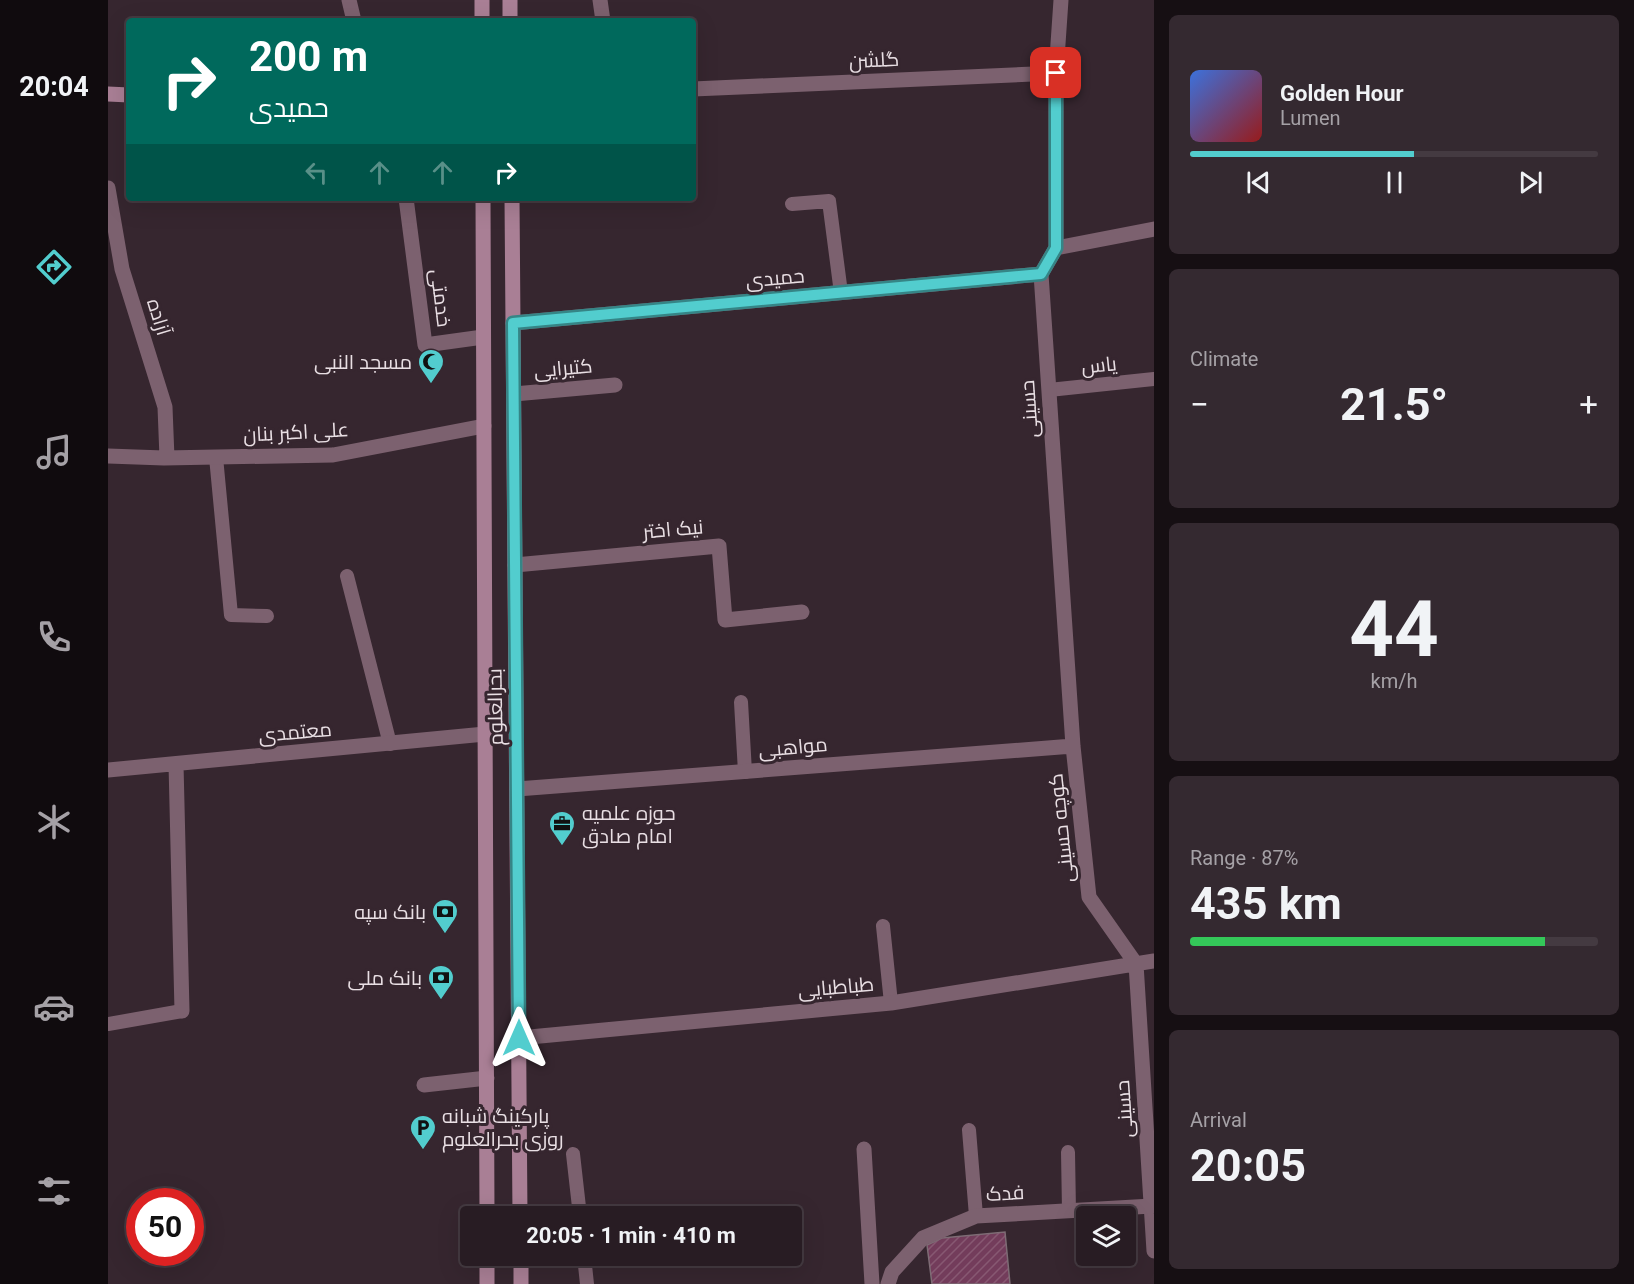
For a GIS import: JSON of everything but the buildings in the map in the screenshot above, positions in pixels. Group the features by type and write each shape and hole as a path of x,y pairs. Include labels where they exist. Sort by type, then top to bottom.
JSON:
{"main road":[{"path":"482,0 482,18"},
{"path":"510,0 510,18"},
{"path":"108,94 126,95"},
{"name":"بحرالعلوم","path":"483,201 487,1206"},
{"name":"بحرالعلوم","path":"512,201 520,1206"},
{"path":"487,1266 487,1284"},
{"path":"520,1266 521,1284"}],"street":[{"path":"349,0 353,18"},
{"path":"600,0 603,18"},
{"path":"1041,274 1056,248 1056,73 1061,0"},
{"name":"گلشن","path":"696,89 1056,73"},
{"name":"آزاده","path":"108,188 122,269 165,407 167,458"},
{"name":"خدمتی","path":"406,201 426,345 483,337"},
{"path":"1056,248 1154,229"},
{"name":"حمیدی","path":"513,323 1041,274"},
{"name":"حسینی","path":"1041,274 1073,746"},
{"name":"کتیرایی","path":"514,394 615,385"},
{"name":"علی اکبر بنان","path":"108,456 167,458 333,455 484,426"},
{"name":"نیک اختر","path":"515,565 719,546 725,620 802,612"},
{"name":"معتمدی","path":"108,770 485,734"},
{"name":"مواهبی","path":"517,789 1073,746"},
{"name":"کوچه حسینی","path":"1073,746 1089,897 1136,964"},
{"path":"176,764 182,1011"},
{"name":"طباطبایی","path":"519,1038 891,1003 1154,961"},
{"name":"حسینی","path":"1136,964 1151,1155 1154,1251"},
{"path":"424,1085 487,1077"},
{"path":"864,1149 872,1284"},
{"name":"فدک","path":"888,1284 892,1272 923,1238 976,1216 1152,1206"}],"lane":[{"path":"792,204 829,201 840,293"},
{"name":"یاس","path":"1049,390 1154,379"},
{"path":"216,457 231,615 267,616"},
{"path":"348,576 390,744"},
{"path":"741,702 745,772"},
{"path":"883,926 891,1003"},
{"path":"108,1024 182,1011"},
{"path":"969,1130 976,1216"},
{"path":"1068,1152 1069,1211"},
{"path":"573,1154 579,1206"},
{"path":"585,1266 586,1284"}],"place":[{"name":"مسجد النبی","path":"431,385"},
{"name":"حوزه علمیه امام صادق","path":"562,847"},
{"name":"بانک سپه","path":"445,935"},
{"name":"بانک ملی","path":"441,1001"},
{"name":"پارکینگ شبانه روزی بحرالعلوم","path":"423,1151"}],"route":[{"path":"519,1038 513,323 1041,274 1056,248 1056,73"}]}
